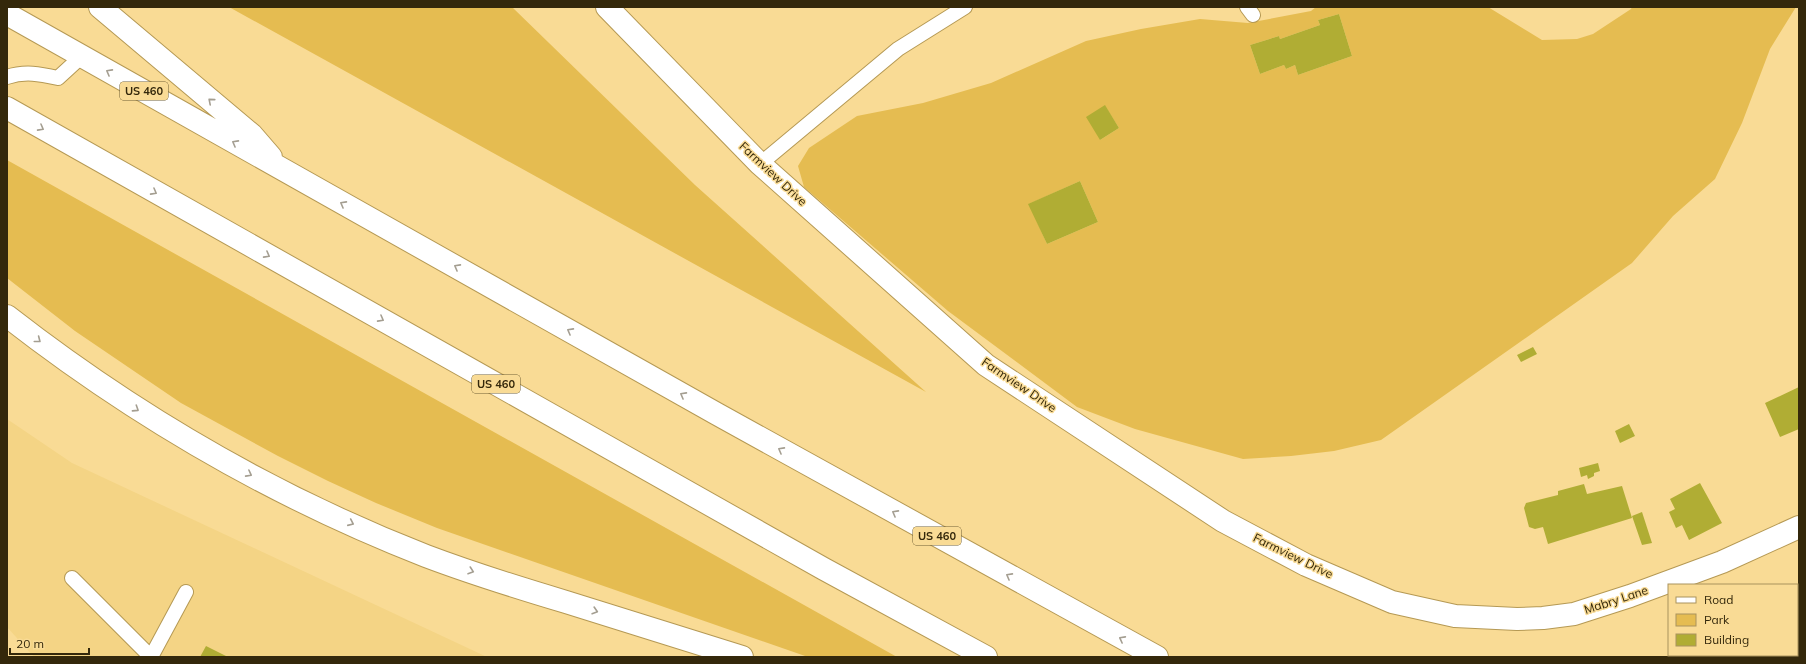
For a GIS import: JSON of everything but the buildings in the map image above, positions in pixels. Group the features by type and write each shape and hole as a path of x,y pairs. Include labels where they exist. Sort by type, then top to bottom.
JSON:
{"main road":[{"path":"100,7 252,135 281,169"},
{"name":"Farmview Drive","path":"607,7 760,164 986,365 1223,521 1306,565 1392,602 1455,616 1517,619"},
{"name":"US 460","path":"7,14 897,514 1157,657"},
{"name":"US 460","path":"7,108 804,557 986,657"},
{"path":"7,316 57,355 166,428 198,447 315,508 426,556 514,586 742,657"},
{"name":"Mabry Lane","path":"1517,619 1574,614 1630,596 1722,562 1799,527"}],"lane":[{"path":"760,164 898,49 964,7"},
{"path":"7,77 17,74 32,73 58,78 82,56"},
{"path":"72,578 151,657 186,592"}],"shaded area":[{"path":"7,419 72,463 487,657 34,657 7,627"}],"green space":[{"path":"229,7 512,7 695,185 926,392"},
{"path":"1316,7 1488,7 1542,40 1577,39 1593,34 1632,7 1796,7 1770,49 1742,123 1715,179 1673,216 1632,263 1381,440 1334,451 1291,456 1243,459 1135,429 1077,407 948,311 804,187 798,166 809,148 857,116 923,103 991,83 1086,41 1141,29 1200,19 1248,23 1311,11","holes":["1339,14 1352,56 1298,75 1295,65 1286,69 1284,65 1260,74 1250,45 1279,36 1280,39 1320,25 1318,20","1105,106 1119,128 1100,140","1080,181 1098,222 1047,244 1029,204"]},
{"path":"7,160 897,657 808,657 437,528 328,481 278,456 181,403 75,331 7,278"}]}
